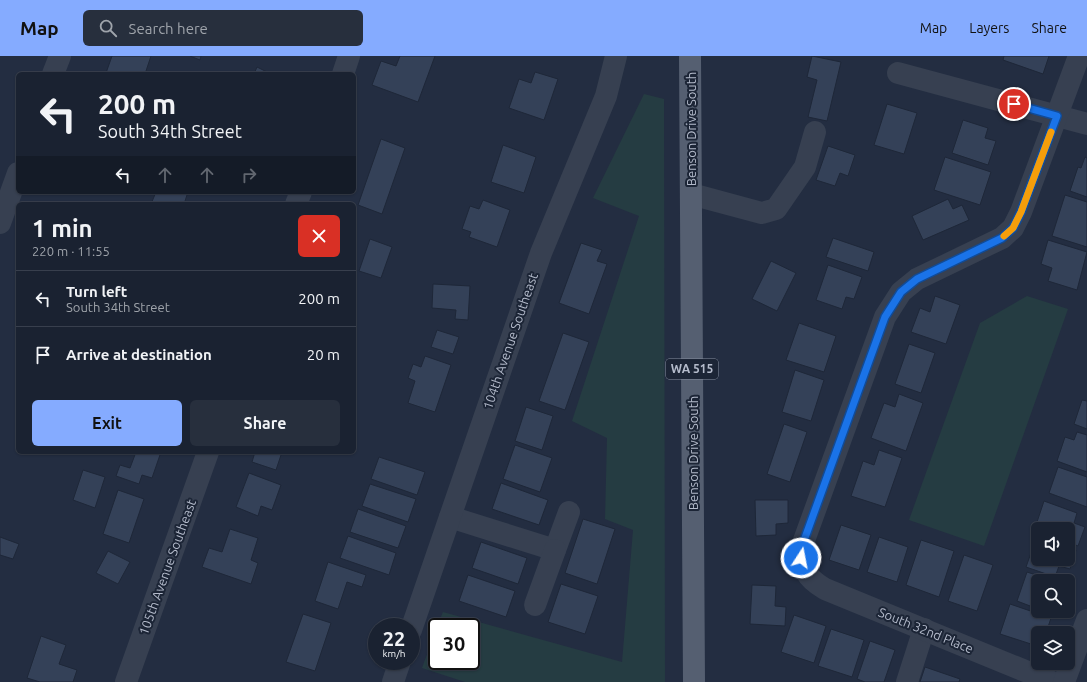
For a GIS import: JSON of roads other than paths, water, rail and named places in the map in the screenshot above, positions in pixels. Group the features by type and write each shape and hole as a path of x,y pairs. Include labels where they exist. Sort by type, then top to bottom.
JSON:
{"main road":[{"name":"Benson Drive South","path":"690,56 694,682"}],"street":[{"path":"55,72 60,56"},
{"path":"344,72 349,56"},
{"name":"104th Avenue Southeast","path":"415,618 541,253 606,96 616,56"},
{"path":"1057,116 1079,56"},
{"path":"898,73 1087,124"},
{"name":"South 32nd Place","path":"1052,682 825,589 813,581 805,571 801,558 802,546 885,317 901,292 917,279 1002,238 1013,228 1021,212 1057,116"},
{"path":"691,194 762,213 776,209 803,171 815,132"},
{"path":"1,220 16,179"},
{"name":"105th Avenue Southeast","path":"126,682 207,454"},
{"path":"535,605 569,512"},
{"path":"450,517 555,550"},
{"path":"1064,682 1087,620"},
{"path":"907,682 924,629"},
{"path":"393,682 397,670"}]}
